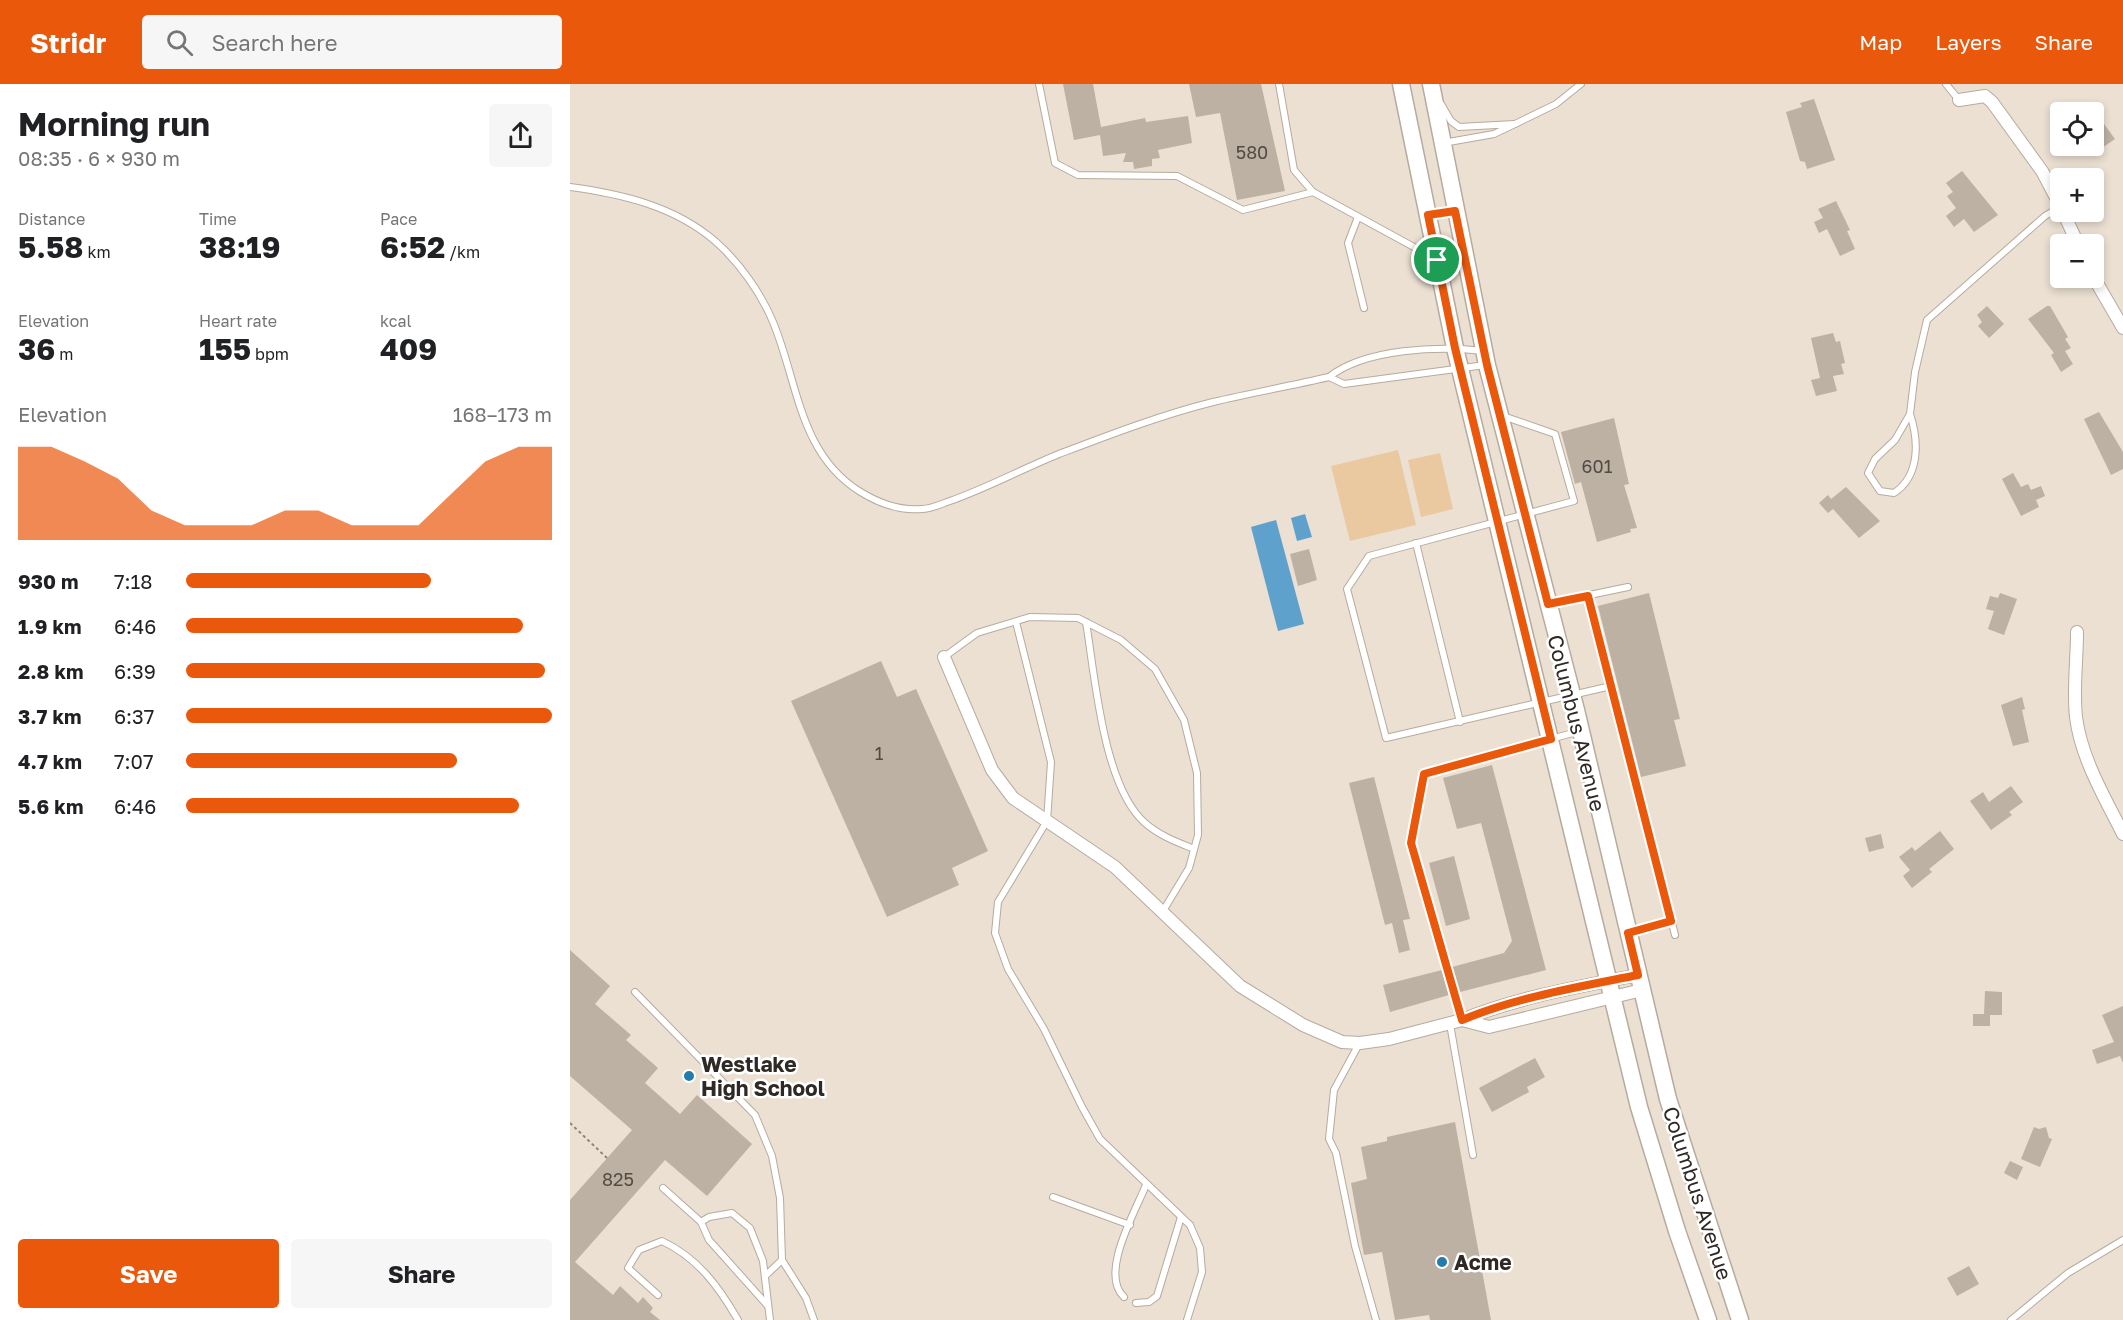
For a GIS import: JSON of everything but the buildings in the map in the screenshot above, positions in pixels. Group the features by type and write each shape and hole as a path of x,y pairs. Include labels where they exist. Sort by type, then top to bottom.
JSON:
{"street":[{"name":"Columbus Avenue","path":"1401,84 1455,348 1639,1107 1677,1231 1708,1320"},
{"name":"Columbus Avenue","path":"1431,86 1486,358 1581,731 1668,1099 1740,1320"},
{"path":"1959,100 1984,96 1992,102 2042,171 2050,186"},
{"path":"1428,215 1455,211"},
{"path":"2100,288 2123,328"},
{"path":"2077,633 2076,717 2081,738 2100,788 2123,834"},
{"path":"944,657 992,770 1013,798 1115,867 1240,986 1303,1025 1342,1042 1360,1043 1456,1022 1491,1008 1640,983"},
{"path":"1456,1022 1489,1027 1610,989"}],"lane":[{"path":"1039,84 1055,163 1078,175 1177,176 1243,210 1313,192"},
{"path":"1279,84 1294,170 1313,192 1437,260"},
{"path":"1442,143 1494,134 1556,104 1581,84"},
{"path":"1946,84 1959,100"},
{"path":"1431,86 1451,121 1459,127 1515,124"},
{"path":"570,187 603,191 651,204 676,215 715,241 744,273 766,306 774,324 795,396 822,457 836,474 872,500 902,508 924,509 965,495 1058,455 1210,403 1329,377 1341,368 1377,357 1440,347 1455,348 1486,358"},
{"path":"1910,414 1894,440 1875,459 1868,473 1880,491 1894,493 1905,485 1915,461 1916,434 1910,414 1915,372 1927,320 2050,213"},
{"path":"1358,217 1348,243 1364,309"},
{"path":"1329,377 1344,384 1460,368 1486,358"},
{"path":"1500,415 1555,434 1574,501 1369,556 1347,589 1386,738 1611,686"},
{"path":"1416,543 1460,722"},
{"path":"1548,604 1628,587"},
{"path":"1588,596 1675,935"},
{"path":"944,657 977,633 1016,621 1039,617 1078,618 1121,640 1155,669 1184,720 1197,773 1198,835 1189,868 1163,911"},
{"path":"1016,621 1051,762 1047,821 998,902 995,933 1008,969 1044,1029 1100,1139 1190,1225 1200,1248 1202,1272 1187,1320"},
{"path":"1086,622 1105,732 1114,771 1125,799 1144,822 1163,836 1194,849"},
{"path":"1473,1155 1456,1022 1411,843 1424,774 1581,731"},
{"path":"1628,933 1671,921"},
{"path":"635,992 755,1115 772,1156 780,1198 782,1260 806,1298 814,1320"},
{"path":"1360,1043 1334,1090 1329,1139 1336,1153 1355,1246 1376,1320"},
{"path":"1124,1297 1117,1291 1114,1280 1117,1255 1146,1185"},
{"path":"663,1188 701,1222 709,1240 768,1306"},
{"path":"1053,1197 1130,1225"},
{"path":"701,1222 710,1217 732,1213 750,1228 763,1261 770,1320"},
{"path":"1136,1303 1149,1302 1156,1296 1181,1217"},
{"path":"2011,1320 2068,1273 2123,1240"},
{"path":"658,1295 628,1268 639,1250 662,1241 684,1251 718,1286 738,1320"},
{"path":"765,1276 782,1260"}],"path":[{"path":"570,1123 607,1158"}],"shaded area":[{"path":"1398,450 1416,525 1350,541 1331,466"},
{"path":"1440,453 1453,509 1421,517 1408,460"}],"water":[{"path":"1305,514 1312,537 1297,541 1291,518"},
{"path":"1276,520 1304,624 1278,631 1251,527"}],"place":[{"name":"Westlake High School","path":"689,1076"},
{"name":"Acme","path":"1442,1262"}],"route":[{"path":"1455,211 1487,365 1548,604 1588,596 1671,921 1628,933 1638,975 1491,1008 1462,1020 1411,843 1424,774 1551,739 1455,348 1437,260 1428,215 1455,211"}]}
